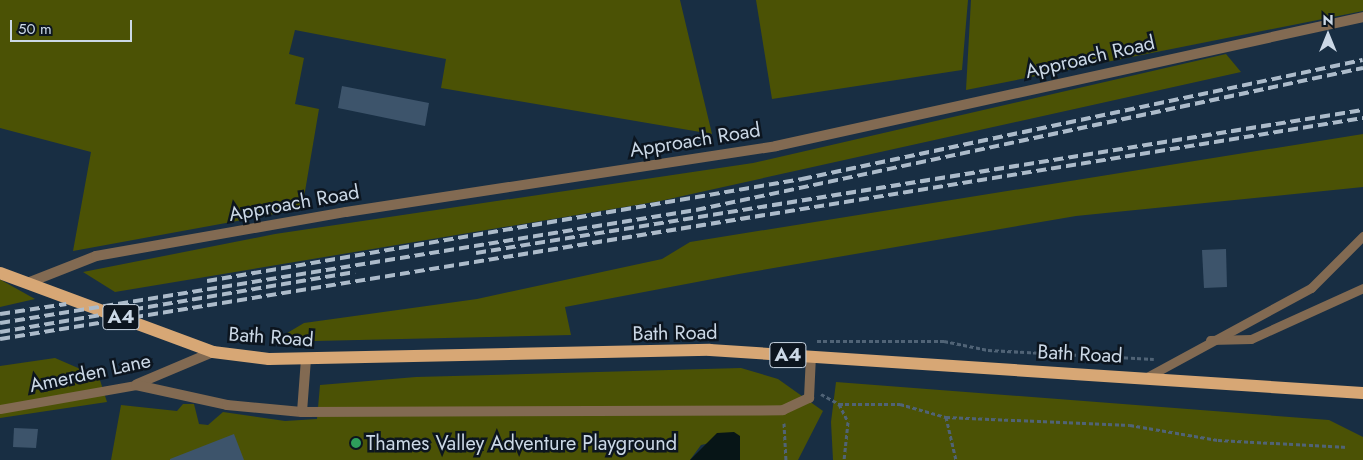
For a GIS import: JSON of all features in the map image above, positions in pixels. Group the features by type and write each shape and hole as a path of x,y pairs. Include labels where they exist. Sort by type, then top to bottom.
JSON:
{"main road":[{"name":"Bath Road","path":"0,273 30,282 213,352 306,360 710,350 1147,377 1363,393"}],"street":[{"name":"Approach Road","path":"30,282 96,256 346,212 776,146 1363,17"},
{"name":"Amerden Lane","path":"136,385 213,352"},
{"path":"136,385 227,405 302,412 783,410 809,398 812,356"},
{"path":"302,412 306,360"}],"lane":[{"path":"1147,377 1207,340 1311,288 1363,236"},
{"path":"1207,340 1251,339 1363,288"},
{"name":"Amerden Lane","path":"0,409 136,385"}],"path":[{"path":"809,388 839,404 900,404 946,417 1130,425 1218,440 1348,447"},
{"path":"839,404 848,422 844,460"},
{"path":"783,410 786,460"},
{"path":"946,417 956,460"}],"green space":[{"path":"0,0 680,0 712,134 441,88 446,59 295,30 289,54 304,58 295,104 319,109 302,209 73,251 91,152 0,128"},
{"path":"756,0 968,0 962,70 772,99"},
{"path":"971,0 1363,0 1363,11 966,90"},
{"path":"1226,54 1241,72 660,201 115,292 83,272 275,234 753,163"},
{"path":"1363,134 1363,187 1076,216 739,274 565,307 571,335 272,342 304,323 477,299 662,259 690,242"},
{"path":"1,280 35,299 0,307"},
{"path":"55,358 99,377 107,402 0,418 0,366"},
{"path":"741,368 778,379 823,411 798,460 740,460 740,436 701,445 690,460 111,460 121,405 177,411 183,404 194,404 199,424 208,425 223,412 285,421 317,419 320,385 416,377"},
{"path":"836,382 1329,420 1363,437 1363,460 833,460 831,422"}],"shaded area":[{"path":"734,432 740,436 740,460 690,460 717,433"}],"building":[{"path":"342,86 429,103 425,126 338,108"},
{"path":"1226,249 1227,287 1204,288 1202,250"},
{"path":"14,428 38,429 36,448 13,447"},
{"path":"234,434 244,460 170,460 170,459"}],"railway":[{"path":"207,281 802,179 1363,60"},
{"path":"0,323 696,210 1363,68"},
{"path":"476,253 1363,110"},
{"path":"0,339 1363,118"},
{"path":"0,332 355,272"},
{"path":"0,314 66,304"}],"place":[{"name":"Thames Valley Adventure Playground","path":"356,443"}]}
